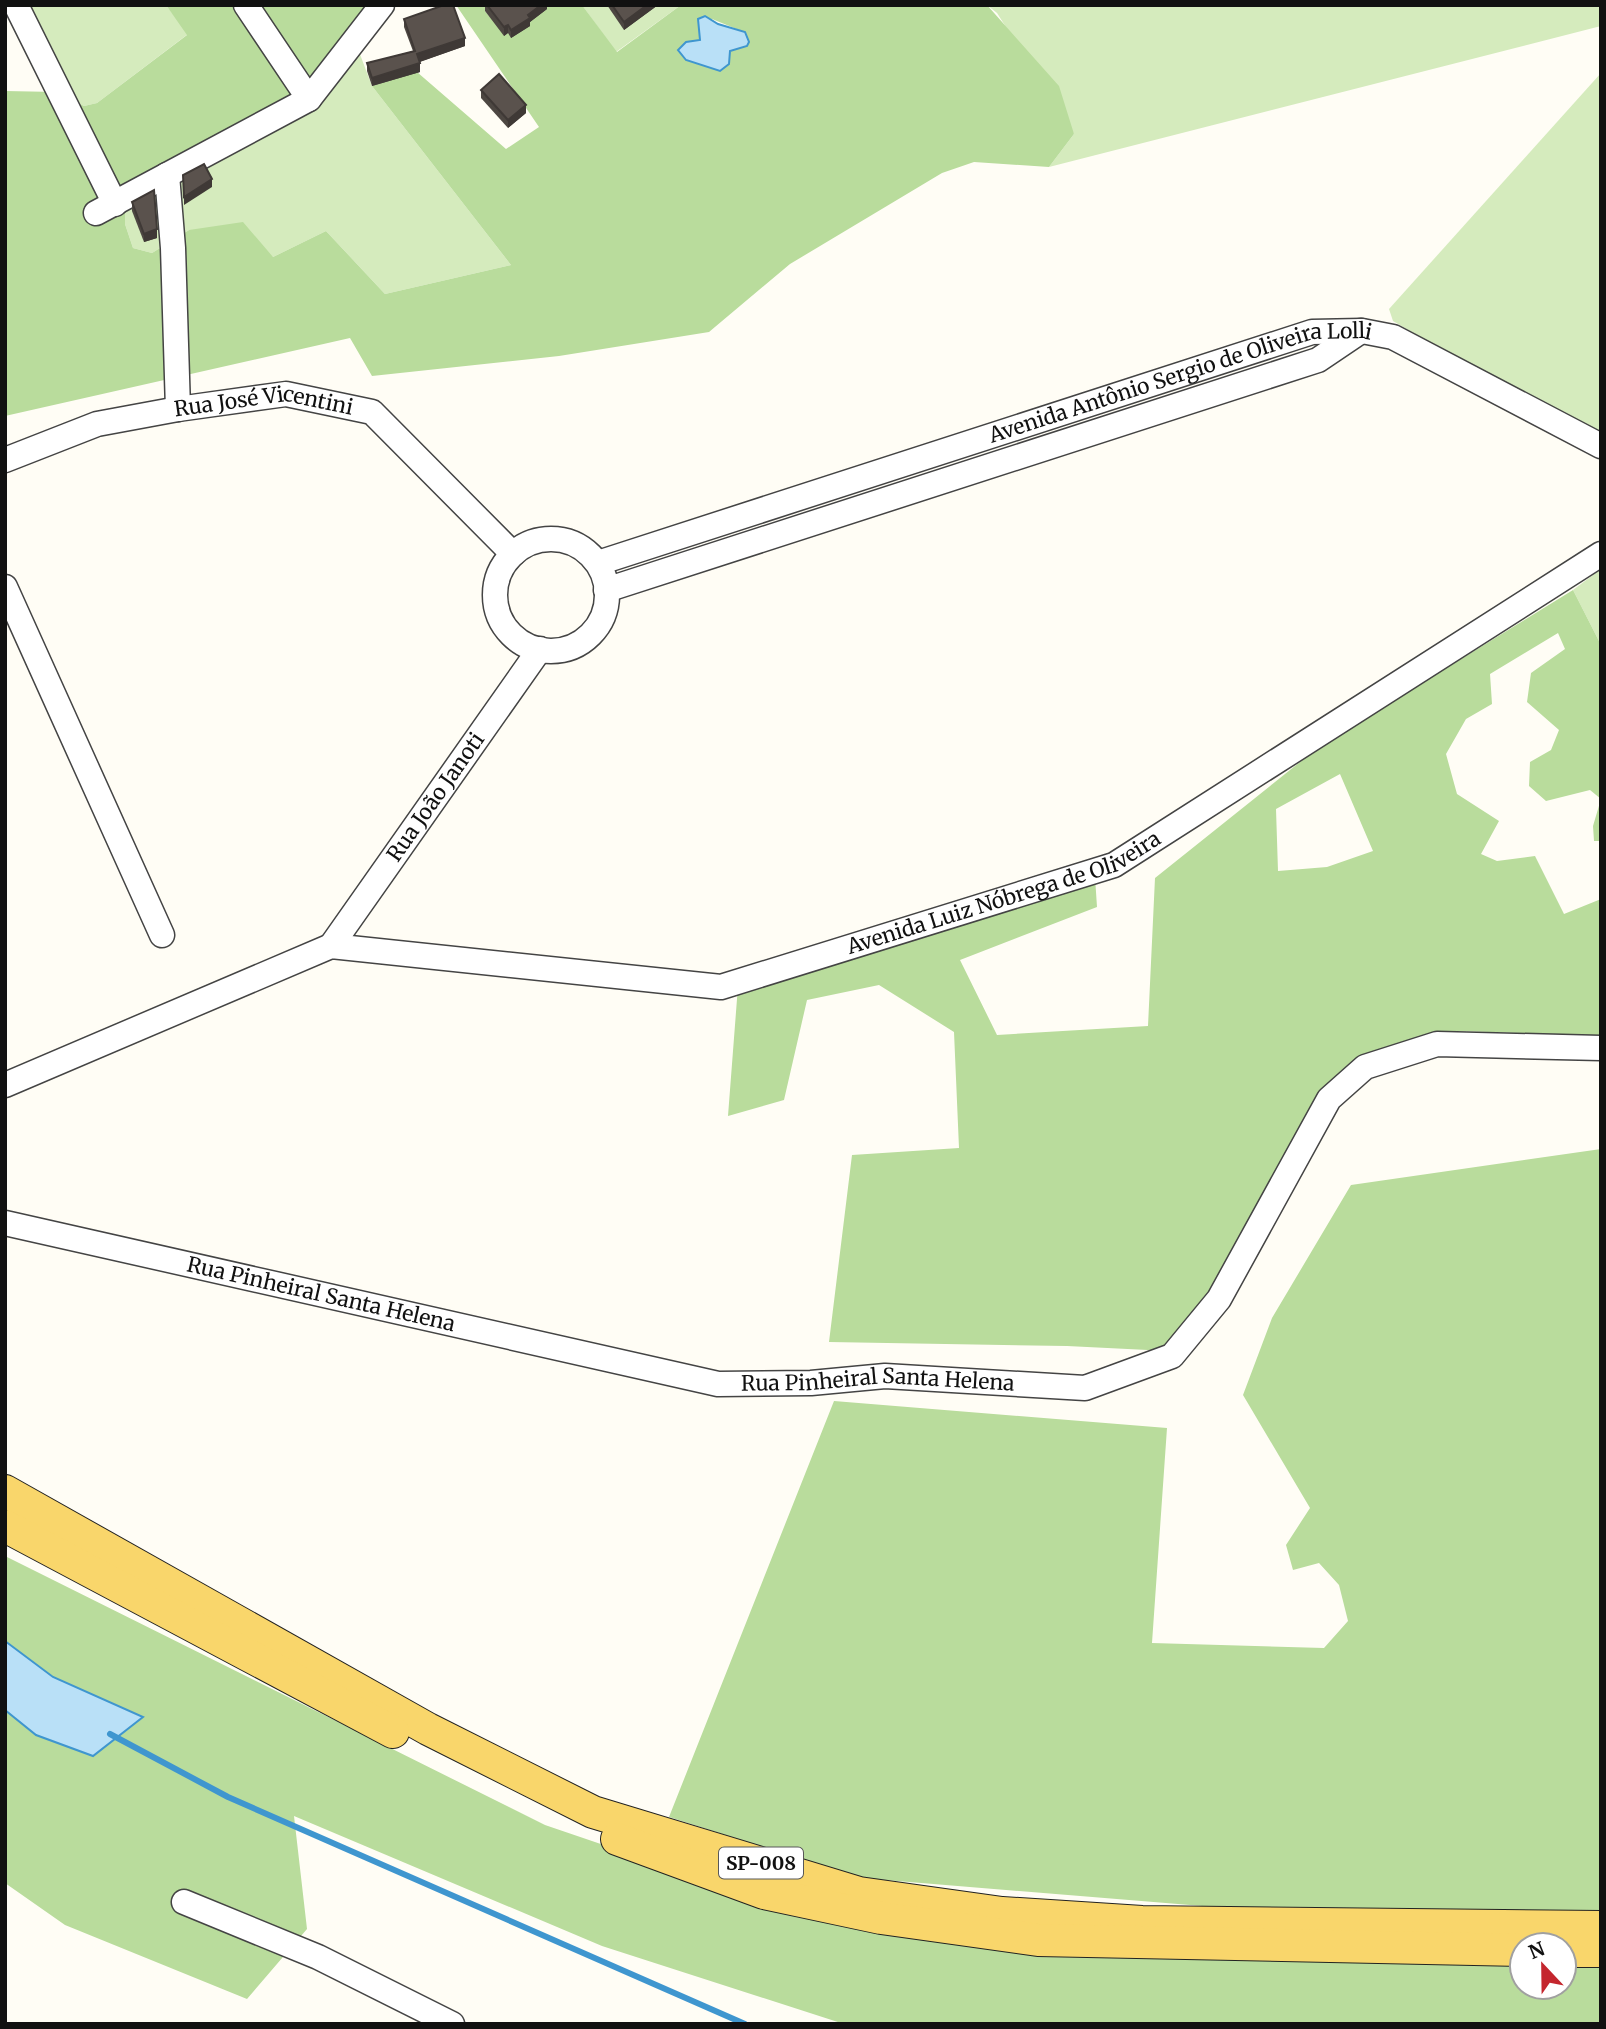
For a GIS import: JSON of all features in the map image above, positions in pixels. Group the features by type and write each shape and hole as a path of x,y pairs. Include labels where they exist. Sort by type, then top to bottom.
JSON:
{"main road":[{"name":"SP-008","path":"5,1491 428,1729 593,1812 859,1893 1002,1913 1142,1922 1601,1927"},
{"name":"SP-008","path":"5,1526 330,1701 582,1825 764,1893 881,1918 1038,1940 1508,1950"},
{"path":"1578,1951 1601,1951"}],"street":[{"path":"16,5 105,209 309,99 382,5"},
{"path":"246,5 309,99"},
{"path":"167,175 173,248 178,409"},
{"path":"1362,331 1393,337 1601,446"},
{"name":"Avenida Antônio Sergio de Oliveira Lolli","path":"598,563 1312,332 1362,331"},
{"name":"Avenida Antônio Sergio de Oliveira Lolli","path":"606,590 1318,360 1362,331"},
{"name":"Rua José Vicentini","path":"5,460 97,424 178,409 286,394 372,412 513,554"},
{"path":"548,539 567,541 584,549 598,563 606,590 601,619 590,635 574,646 557,650 540,649 523,643 510,633 500,618 495,601 496,584 502,568 513,554 529,543 548,539"},
{"name":"Avenida Luiz Nóbrega de Oliveira","path":"331,946 721,987 1114,865 1601,554"},
{"path":"5,587 162,935"},
{"name":"Rua João Janoti","path":"331,946 540,649"},
{"path":"5,1085 331,946"},
{"name":"Rua Pinheiral Santa Helena","path":"5,1223 718,1384 811,1383 886,1376 1085,1388 1172,1356 1219,1299 1329,1099 1365,1067 1437,1044 1601,1048"},
{"path":"184,1902 318,1957 452,2024"}],"green space":[{"path":"16,5 166,5 188,34 97,103 84,106 57,92"},
{"path":"166,5 382,5 331,73 125,211 125,224 133,248 152,253 189,230 243,222 273,257 326,231 385,294 511,265 372,86 417,72 506,149 539,127 456,5 493,5 485,11 505,35 547,9 545,5 582,5 617,52 681,5 987,5 1059,86 1074,134 1049,167 974,162 942,173 790,264 709,332 559,356 372,376 350,338 5,416 5,91 57,92 84,106 97,103 187,35","holes":["712,19 744,32 730,51 728,60 686,42 700,40"]},
{"path":"582,5 681,5 616,52"},
{"path":"987,5 1601,5 1601,26 1049,167 1074,134 997,13"},
{"path":"358,49 372,86 511,265 385,294 326,231 273,257 189,230 152,253 133,248 125,224 125,211"},
{"path":"1601,73 1601,443 1393,321 1389,309"},
{"path":"1601,569 1601,645 1573,590"},
{"path":"1573,590 1601,645 1601,799 1590,790 1546,801 1529,786 1530,762 1551,750 1559,730 1527,702 1531,673 1565,649 1558,633 1490,674 1492,704 1466,719 1446,754 1457,794 1499,821 1481,854 1497,861 1535,856 1564,914 1601,899 1601,1036 1459,1031 1343,1072 1216,1297 1168,1351 1067,1346 829,1342 852,1155 959,1148 954,1032 879,985 807,1000 784,1100 728,1116 738,986 1095,877 1097,907 960,960 997,1035 1148,1026 1155,878 1320,746","holes":["1340,774 1373,851 1327,867 1278,871 1276,809"]},
{"path":"1601,799 1601,841 1594,841 1593,826"},
{"path":"1601,1149 1601,1911 1239,1909 861,1878 669,1817 834,1401 1167,1428 1152,1643 1324,1648 1348,1621 1339,1585 1319,1563 1293,1570 1286,1545 1310,1508 1243,1395 1272,1318 1351,1185"},
{"path":"5,1556 545,1825 724,1886 1508,1963 1508,2001 1578,2001 1578,1964 1601,1965 1601,2024 844,2024 602,1946 294,1816 307,1929 247,1999 65,1925 5,1883"}],"water":[{"path":"705,16 718,24 745,32 749,42 747,46 730,51 729,64 720,71 686,60 678,50 686,42 700,40 698,19"},
{"path":"5,1641 53,1677 143,1717 93,1756 36,1735 5,1710"}],"building":[{"path":"444,5 453,5 465,38 417,54 420,63 372,78 367,63 415,51 404,19"},
{"path":"487,5 541,5 528,15 530,18 511,30 508,25 504,27"},
{"path":"612,5 647,5 624,22"},
{"path":"499,74 526,105 508,120 481,90"},
{"path":"204,164 212,179 184,197 183,175"},
{"path":"154,190 157,229 144,234 132,202"}],"waterway":[{"path":"110,1734 228,1797 745,2024"}]}
